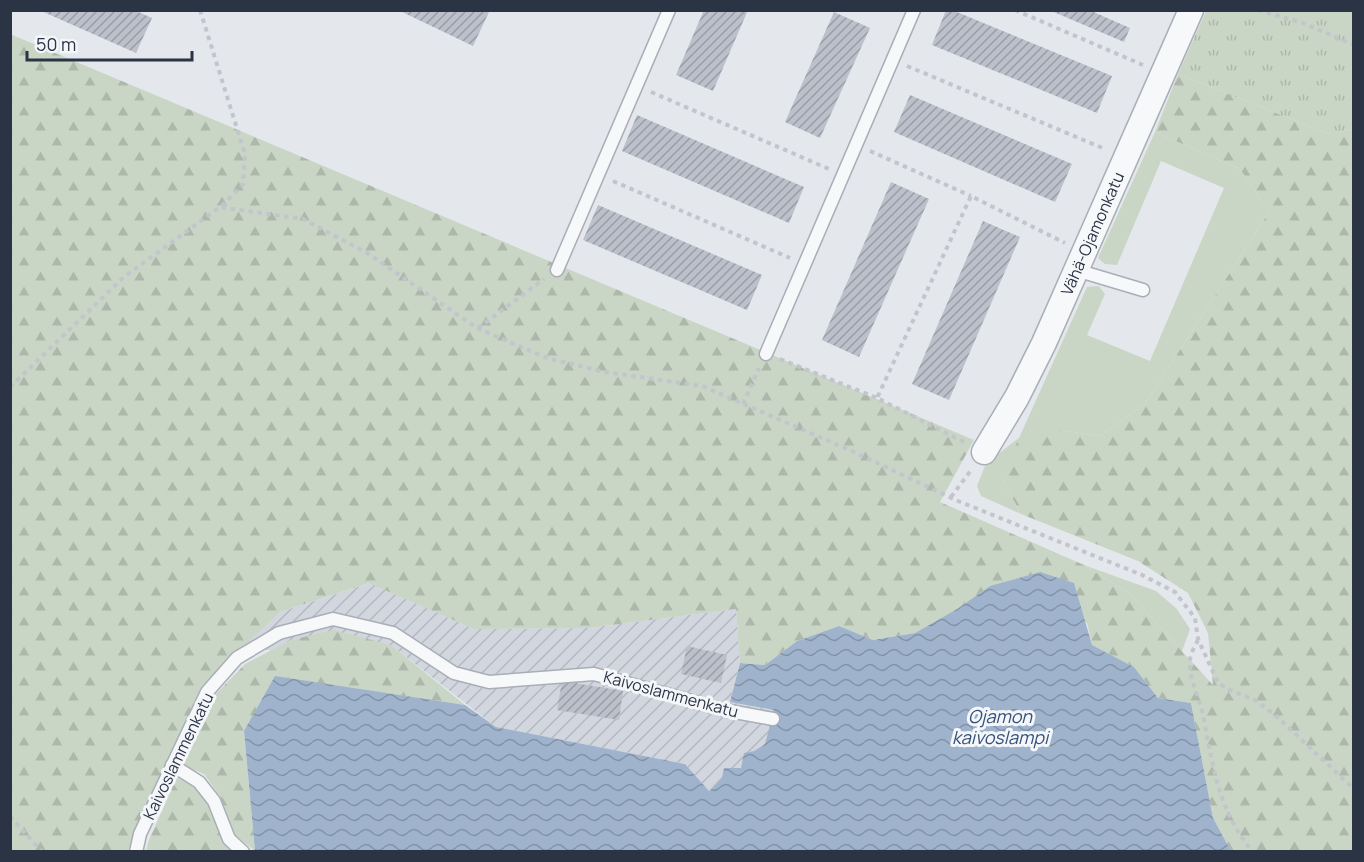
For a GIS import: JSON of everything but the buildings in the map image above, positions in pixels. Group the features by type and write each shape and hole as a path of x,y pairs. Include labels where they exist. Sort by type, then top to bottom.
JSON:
{"street":[{"name":"Vähä-Ojamonkatu","path":"984,452 1017,397 1044,343 1191,10"}],"lane":[{"path":"557,270 669,10"},
{"path":"766,354 914,10"},
{"path":"1080,261 1143,290"},
{"name":"Kaivoslammenkatu","path":"136,852 140,834 207,692 237,658 279,633 333,619 393,633 454,673 489,682 594,674 724,710 773,719"},
{"path":"172,765 200,782 214,801 229,839 243,852"}],"path":[{"path":"10,387 124,277 220,207 243,184 244,154 200,10"},
{"path":"1015,10 1163,73"},
{"path":"1258,10 1303,23 1353,45"},
{"path":"893,60 1126,157"},
{"path":"636,86 843,175"},
{"path":"856,145 971,196 1080,261"},
{"path":"598,174 805,264"},
{"path":"877,398 971,196"},
{"path":"220,207 303,219 367,253 477,328 547,358 605,372 702,387 854,452 951,497 1142,574 1175,592 1195,618 1198,639 1218,682 1230,690 1255,700 1274,714 1353,789"},
{"path":"477,328 557,270"},
{"path":"743,404 766,354 877,398 984,452 951,497"},
{"path":"1198,639 1190,659 1210,755 1224,808 1238,835 1253,852"},
{"path":"10,816 42,852"}],"shaded area":[{"path":"370,583 474,629 588,628 736,609 740,663 730,702 774,710 766,744 744,754 742,768 723,778 708,791 685,764 496,727 391,645 291,640 272,651 245,644 280,612"}],"green space":[{"path":"1206,11 1353,11 1353,129 1329,134 1178,74"},
{"path":"10,34 974,440 940,502 1084,565 1129,593 1213,685 1208,633 1188,593 1138,561 1021,514 1002,478 1019,438 1059,430 1100,436 1145,404 1269,212 1240,169 1155,132 1178,74 1329,134 1353,129 1353,851 1231,851 1213,818 1191,703 1158,698 1134,667 1092,645 1087,623 990,586 957,609 915,633 873,640 839,626 797,641 765,665 740,663 736,609 588,628 474,629 369,583 280,612 201,687 128,851 11,851"},
{"path":"1155,132 1240,169 1269,212 1145,404 1100,436 1059,430 1002,478 1021,514 981,496 977,486 986,463 1019,438 1087,287 1099,286 1105,294 1087,335 1150,361 1224,188 1161,161 1117,265 1105,264 1098,258"},
{"path":"1084,565 1156,591 1176,608 1190,629 1182,651 1129,593"},
{"path":"333,630 391,645 465,705 275,677 244,732 255,851 235,835 220,796 204,774 180,764 214,696 245,664 291,640"},
{"path":"177,777 195,788 202,796 211,811 221,837 231,851 146,851"}],"water":[{"name":"Ojamon kaivoslampi","path":"1040,572 1074,583 1092,645 1134,667 1158,698 1191,703 1213,818 1231,851 255,851 244,731 275,676 465,705 496,727 685,764 709,791 722,778 724,768 741,768 744,753 754,751 765,744 774,710 730,702 740,663 765,665 797,641 839,626 873,640 915,633 957,609 990,586"}]}
